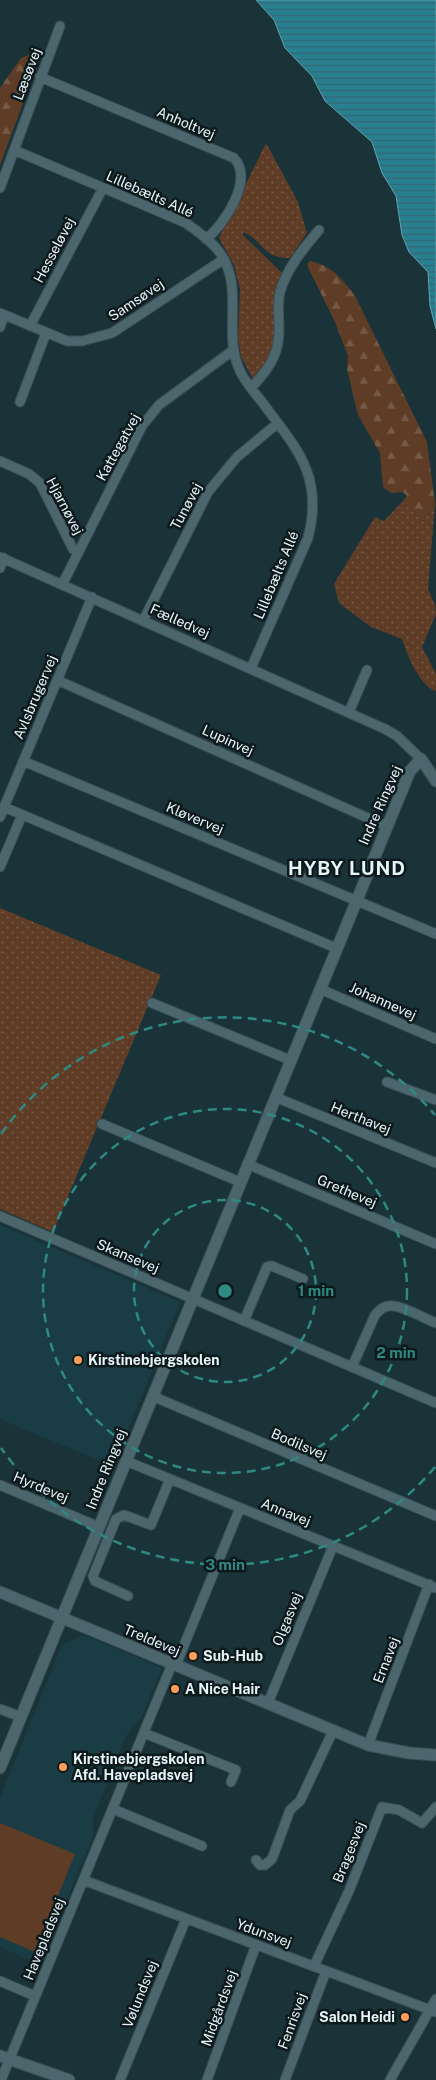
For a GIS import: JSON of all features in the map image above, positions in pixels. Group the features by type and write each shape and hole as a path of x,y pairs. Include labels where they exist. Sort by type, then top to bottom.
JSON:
{"street":[{"name":"Læsøvej","path":"0,188 60,26"},
{"name":"Anholtvej","path":"40,77 234,158 240,164 242,178 225,221 206,239"},
{"name":"Lillebælts Allé","path":"14,150 186,223 206,239 224,258 233,294 232,351 240,372 303,460 310,477 314,495 314,517 308,538 251,668"},
{"name":"Hesseløvej","path":"30,326 103,188"},
{"path":"252,388 275,354 278,341 280,294 286,277 295,259 319,230"},
{"name":"Samsøvej","path":"2,314 67,341 82,341 112,333 224,258"},
{"path":"0,327 2,314"},
{"path":"20,402 46,333"},
{"name":"Kattegatvej","path":"62,585 142,426 159,406 232,351"},
{"name":"Tunøvej","path":"143,621 208,492 237,457 278,423"},
{"name":"Hjarnøvej","path":"0,461 29,474 40,483 73,549 78,552"},
{"path":"0,568 2,558"},
{"name":"Fælledvej","path":"2,558 349,712 397,736 421,759 436,781"},
{"name":"Avlsbrugervej","path":"0,817 92,597"},
{"path":"349,712 367,670"},
{"name":"Lupinvej","path":"58,680 386,826"},
{"name":"Indre Ringvej","path":"0,1768 355,900 410,771 421,759"},
{"name":"Kløvervej","path":"24,761 436,934"},
{"path":"4,808 336,948"},
{"path":"0,867 22,815"},
{"name":"Johannevej","path":"320,988 436,1039"},
{"path":"152,1003 290,1060"},
{"path":"387,1082 436,1100"},
{"name":"Herthavej","path":"275,1097 436,1163"},
{"path":"102,1124 240,1182"},
{"name":"Grethevej","path":"248,1164 436,1244"},
{"name":"Skansevej","path":"0,1216 436,1403"},
{"path":"244,1321 267,1267 272,1266 303,1279"},
{"path":"352,1367 375,1315 382,1309 388,1306 396,1306 436,1323"},
{"name":"Bodilsvej","path":"152,1396 436,1516"},
{"name":"Annavej","path":"126,1461 432,1586"},
{"path":"128,1596 95,1581 93,1576 116,1519 124,1515 151,1525 170,1479"},
{"name":"Hyrdevej","path":"0,1485 99,1526"},
{"name":"Havepladsvej","path":"1,2080 5,2057 35,1996 240,1508"},
{"name":"Olgasvej","path":"268,1703 333,1546"},
{"name":"Ernavej","path":"368,1745 432,1586"},
{"name":"Treldevej","path":"0,1592 368,1745 409,1753 436,1755"},
{"path":"0,1709 21,1717"},
{"path":"256,1860 260,1865 265,1865 272,1860 290,1810 300,1801 333,1731"},
{"path":"144,1734 236,1770 231,1782"},
{"name":"Bragesvej","path":"314,1966 349,1891 382,1807 399,1810 422,1823 436,1807"},
{"path":"113,1809 202,1846"},
{"name":"Ydunsvej","path":"83,1880 433,2011"},
{"name":"Vølundsvej","path":"120,2080 186,1919"},
{"name":"Midgårdsvej","path":"207,2080 256,1945"},
{"name":"Fenrisvej","path":"285,2080 326,1971"},
{"path":"0,1981 35,1996"},
{"path":"390,2080 433,2011 436,1999"},
{"path":"5,2057 69,2080"}],"shaded area":[{"name":"Kirstinebjergskolen","path":"0,1225 180,1302 113,1466 0,1419"},
{"name":"Kirstinebjergskolen Afd. Havepladsvej","path":"84,1635 162,1668 140,1720 126,1736 93,1818 93,1836 43,1958 34,1954 31,1960 0,1947 0,1798 62,1645"}],"green space":[{"path":"43,49 0,165 0,88 21,58"},
{"path":"266,143 298,202 307,233 290,258 273,255 243,232 243,235 283,274 275,343 269,359 253,379 241,357 238,337 240,289 234,265 219,238"},
{"path":"310,261 330,269 354,294 427,442 435,503 423,521 402,502 407,496 403,492 391,493 383,487 380,453 358,415 347,369 348,356 335,322 307,265"},
{"path":"402,502 423,521 435,503 428,589 435,605 436,614 422,647 436,674 436,691 430,688 420,677 402,639 371,627 339,603 334,584 375,517 384,521"},
{"path":"0,908 161,975 53,1232 0,1209"},
{"path":"0,1823 75,1854 35,1952 0,1937"}],"water":[{"path":"256,0 436,0 436,329 430,306 428,272 409,252 402,235 396,196 382,173 372,142 325,101 312,76 285,48 274,20"}],"place":[{"name":"Kirstinebjergskolen","path":"78,1360"},
{"name":"Sub-Hub","path":"193,1656"},
{"name":"A Nice Hair","path":"175,1689"},
{"name":"Kirstinebjergskolen Afd. Havepladsvej","path":"63,1767"},
{"name":"Salon Heidi","path":"405,2017"}],"district":[{"name":"HYBY LUND","path":"347,868"}]}
